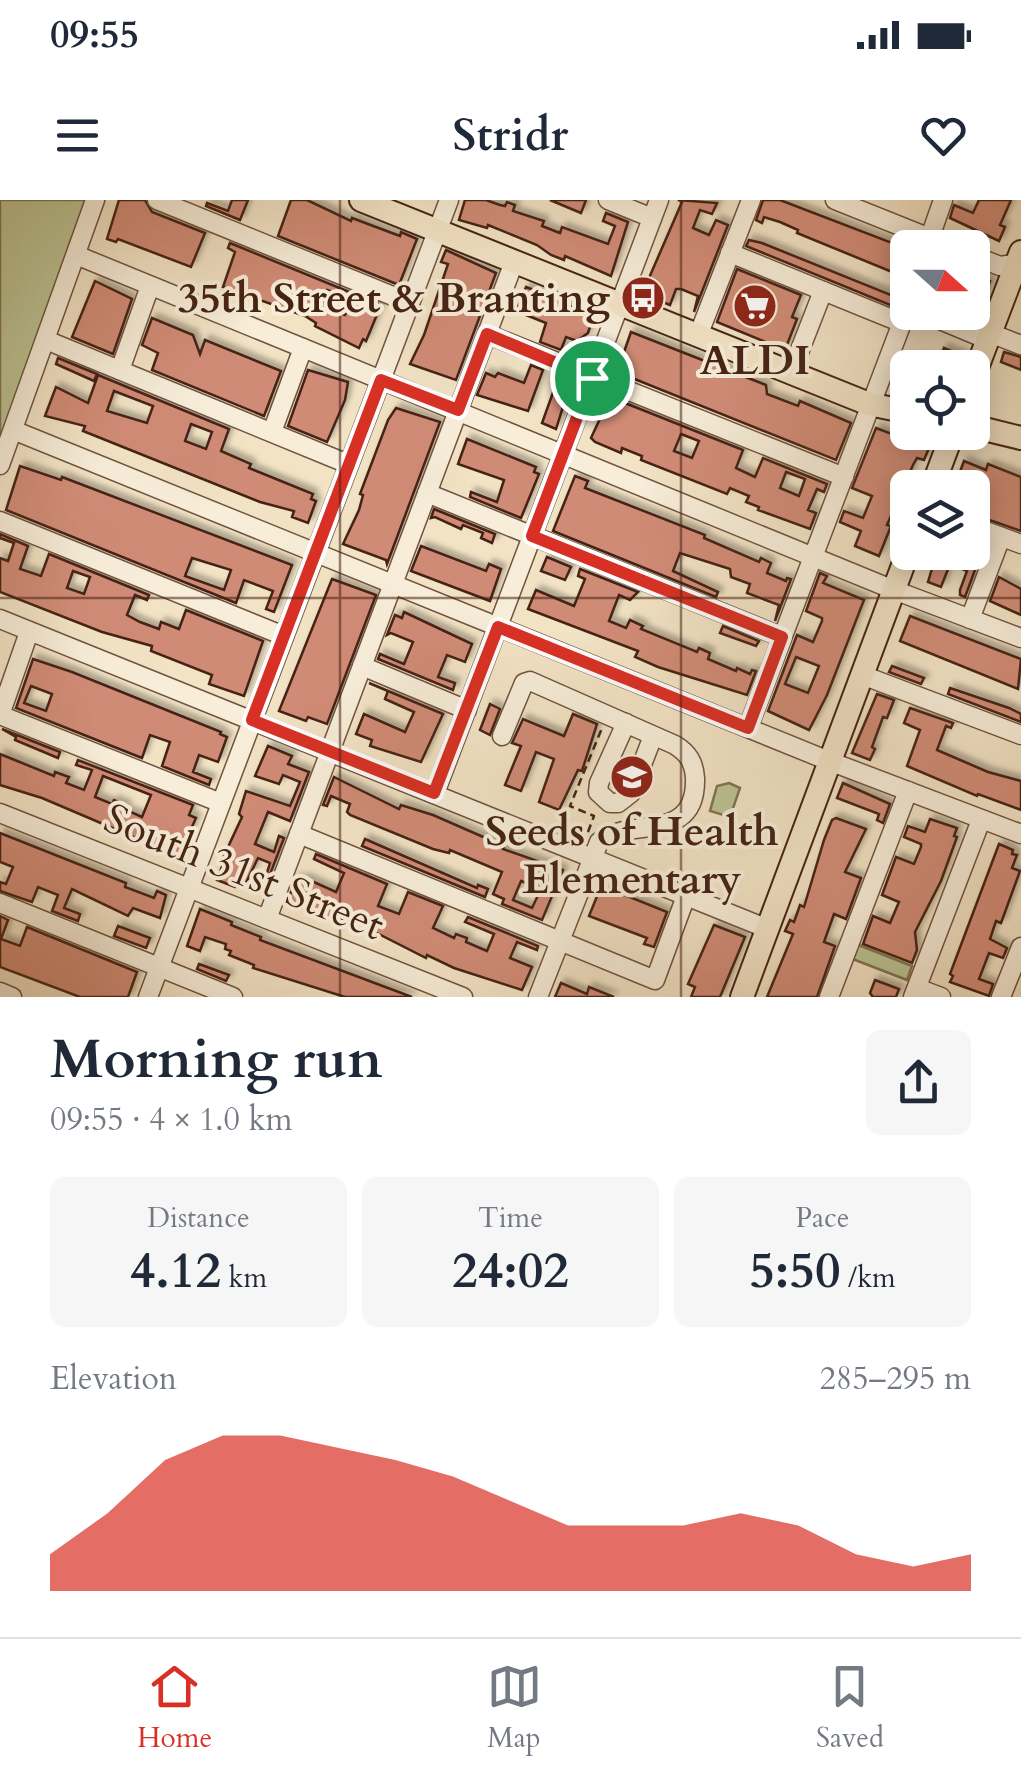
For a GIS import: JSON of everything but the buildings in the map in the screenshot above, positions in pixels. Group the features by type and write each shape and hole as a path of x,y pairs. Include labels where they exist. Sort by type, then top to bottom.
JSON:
{"main road":[{"path":"361,200 869,404 890,408"},
{"path":"984,350 1020,259"},
{"path":"990,430 1021,438"},
{"path":"742,997 901,570"}],"street":[{"path":"0,466 9,427 46,340 95,200"},
{"path":"157,200 410,303"},
{"path":"148,997 449,200"},
{"path":"434,793 656,209 608,200"},
{"path":"698,336 751,200"},
{"path":"934,230 944,200"},
{"path":"843,201 907,230"},
{"path":"730,253 824,291 890,311"},
{"path":"76,255 894,590 1021,638"},
{"path":"990,262 1000,266 1020,259"},
{"path":"266,918 514,262"},
{"path":"120,370 150,286"},
{"path":"791,373 824,291"},
{"path":"748,728 899,330"},
{"path":"972,330 1021,345"},
{"path":"487,334 844,477"},
{"path":"46,340 348,464"},
{"path":"272,432 302,348"},
{"path":"9,427 829,761 1021,834"},
{"path":"427,493 782,637"},
{"path":"0,522 284,636"},
{"path":"990,533 1021,544"},
{"path":"970,619 1002,537"},
{"path":"0,619 768,929"},
{"path":"29,632 0,715 221,803"},
{"path":"362,666 466,710"},
{"path":"862,675 1021,735"},
{"path":"502,736 524,683 530,681 686,753 694,766 695,784 689,806 677,819 658,828 608,834 598,842 538,997"},
{"path":"626,723 599,783 598,792 610,803 618,804 630,792 653,736"},
{"path":"829,997 908,791"},
{"name":"South 31st Street","path":"0,813 462,997"},
{"path":"941,997 915,992 981,820"},
{"path":"299,834 655,980 686,896"},
{"path":"0,902 233,997"},
{"path":"1001,997 1021,947"},
{"path":"0,992 12,997"}],"green space":[{"path":"0,200 88,200 0,441"},
{"path":"729,783 740,788 730,817 710,811 717,786"},
{"path":"856,944 912,966 907,980 850,958"}],"place":[{"name":"35th Street & Branting","path":"643,298"},
{"name":"ALDI","path":"755,306"},
{"name":"Seeds of Health Elementary","path":"632,777"}],"route":[{"path":"487,334 592,378 532,536 782,637 748,728 498,627 434,793 252,720 381,380 458,410 487,334"}]}
